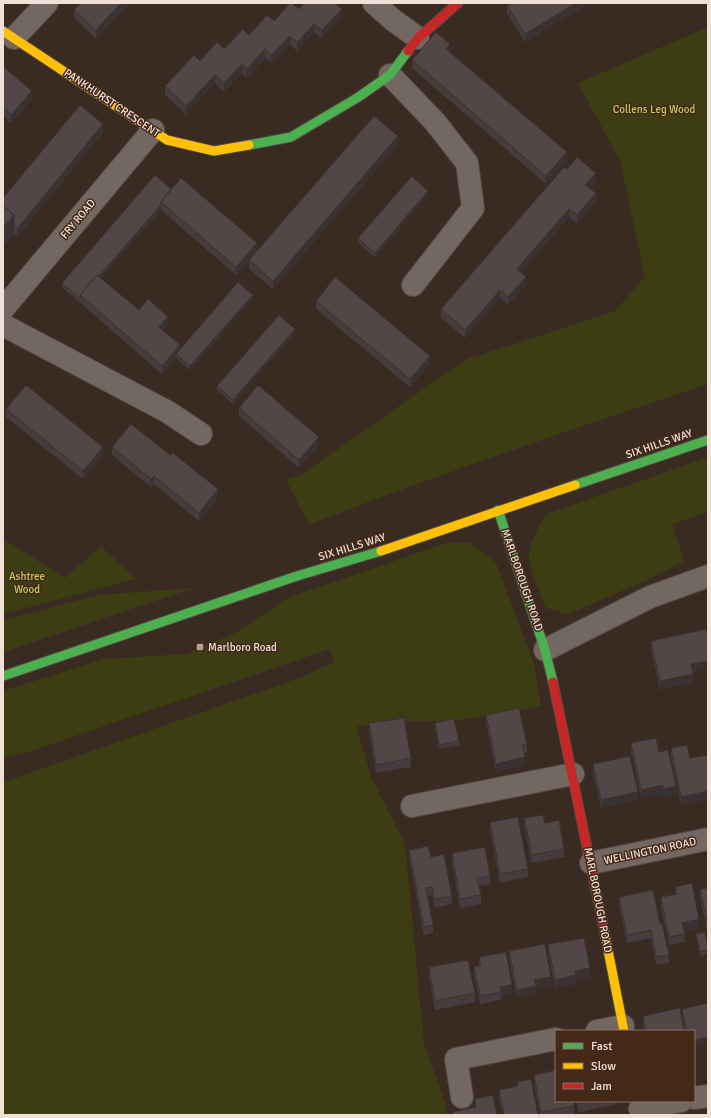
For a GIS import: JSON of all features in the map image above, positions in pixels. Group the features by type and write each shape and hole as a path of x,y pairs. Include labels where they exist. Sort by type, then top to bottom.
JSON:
{"street":[{"name":"PANKHURST CRESCENT","path":"47,3 9,34 167,140 214,152 291,137 357,98 390,75 418,38 458,3"},
{"path":"374,3 393,20 418,38"},
{"path":"390,75 435,122 467,163 473,208 413,285"},
{"name":"FRY ROAD","path":"3,309 153,130"},
{"path":"3,325 168,412 201,434"},
{"name":"SIX HILLS WAY","path":"3,676 708,440"},
{"name":"MARLBOROUGH ROAD","path":"498,510 545,650 573,774 624,1028 606,1030"},
{"path":"545,650 650,597 708,576"},
{"path":"412,806 573,774"},
{"name":"WELLINGTON ROAD","path":"591,863 708,839"},
{"path":"462,1097 456,1059 555,1039"},
{"path":"695,1098 708,1096"},
{"path":"640,1108 675,1102"}],"green space":[{"name":"Collens Leg Wood","path":"708,27 708,384 457,469 309,525 286,480 301,475 465,360 615,311 645,277 620,161 578,83"},
{"path":"708,457 708,512 672,524 684,561 645,581 568,614 546,608 538,589 529,559 529,554 533,538 547,514"},
{"name":"Ashtree Wood","path":"3,539 65,578 101,546 135,579 3,614"},
{"path":"447,543 470,543 496,563 534,664 541,706 453,721 404,721 356,726 371,777 405,844 424,1044 446,1105 447,1115 3,1115 3,779 7,781 302,677 334,662 330,649 31,751 5,757 3,757 3,691 104,659 187,654 235,633 290,597"},
{"path":"194,588 3,652 3,620 99,595"}],"building":[{"path":"81,3 121,3 96,30 74,10"},
{"path":"290,3 299,9 304,3 335,3 342,9 322,30 314,24 297,43 290,36 271,55 265,49 247,69 242,64 224,83 215,75 186,106 165,86 194,55 200,61 217,42 224,49 243,29 249,35 267,15 274,21"},
{"path":"512,3 576,3 525,34 507,6"},
{"path":"436,32 450,44 446,49 567,152 546,176 412,60"},
{"path":"3,66 32,91 11,115 3,107"},
{"path":"80,105 103,124 17,229 14,226 14,215 3,206 3,198"},
{"path":"374,116 398,136 273,281 249,260"},
{"path":"577,157 596,173 585,185 596,193 577,215 569,209 517,269 526,277 508,297 500,290 465,330 441,309 564,167 567,169"},
{"path":"155,175 171,189 161,202 161,205 99,276 97,275 80,295 80,299 62,283"},
{"path":"412,176 428,191 375,253 358,238"},
{"path":"181,178 257,243 236,267 161,202"},
{"path":"3,206 14,215 3,228"},
{"path":"97,275 139,310 148,299 168,317 159,327 180,345 162,366 80,295"},
{"path":"335,277 430,356 410,379 316,301"},
{"path":"238,282 253,295 190,366 176,354"},
{"path":"279,315 295,329 233,400 217,386"},
{"path":"26,385 103,447 83,471 6,409"},
{"path":"258,385 319,437 299,460 239,408"},
{"path":"131,424 170,455 173,453 218,489 199,513 154,476 151,479 112,447"},
{"path":"706,629 708,638 708,661 691,664 693,674 660,681 651,641"},
{"path":"519,708 527,745 522,745 525,757 496,764 486,715"},
{"path":"404,718 411,758 376,765 369,723"},
{"path":"454,719 459,741 439,745 435,723"},
{"path":"656,738 659,752 668,750 676,786 663,789 663,785 641,790 631,743"},
{"path":"687,745 690,758 707,755 708,791 681,797 671,748"},
{"path":"630,756 638,792 601,800 593,764"},
{"path":"543,815 545,823 559,820 564,849 532,855 524,818"},
{"path":"518,817 528,869 500,874 490,822"},
{"path":"428,846 431,857 444,854 452,896 434,899 432,887 426,888 433,925 424,927 409,850"},
{"path":"485,847 490,876 477,878 481,895 460,899 452,853"},
{"path":"692,883 699,919 682,923 685,934 669,937 661,897 677,894 675,887"},
{"path":"708,888 708,927 700,889"},
{"path":"653,890 660,924 662,923 669,955 656,957 651,930 627,935 619,897"},
{"path":"705,932 708,950 700,952 696,934"},
{"path":"584,938 590,968 575,971 576,975 555,980 548,944"},
{"path":"545,944 551,977 534,980 536,986 517,990 509,951"},
{"path":"506,952 512,985 500,987 501,992 480,996 474,967 481,965 479,957"},
{"path":"468,960 475,993 435,1001 429,967"},
{"path":"708,1003 708,1037 695,1040 695,1030 687,1030 682,1009"},
{"path":"680,1008 684,1030 646,1030 643,1016"},
{"path":"555,1070 555,1102 573,1102 574,1106 541,1112 534,1075"},
{"path":"531,1079 538,1115 504,1115 499,1090 518,1086 517,1082"},
{"path":"493,1095 497,1115 453,1115 452,1112 476,1107 475,1099"},
{"path":"578,1102 590,1102 579,1104"}],"traffic: fast":[{"path":"249,145 291,137 357,98 390,75 408,51"},
{"path":"575,485 708,440"},
{"path":"498,510 545,650 553,682"},
{"path":"3,676 297,576 381,551"}],"traffic: slow":[{"path":"3,31 167,140 214,151 249,145"},
{"path":"381,551 575,485"},
{"path":"604,930 624,1030"}],"traffic: jam":[{"path":"408,51 418,38 458,3"},
{"path":"553,682 604,930"}],"place":[{"name":"Marlboro Road","path":"200,647"}]}
